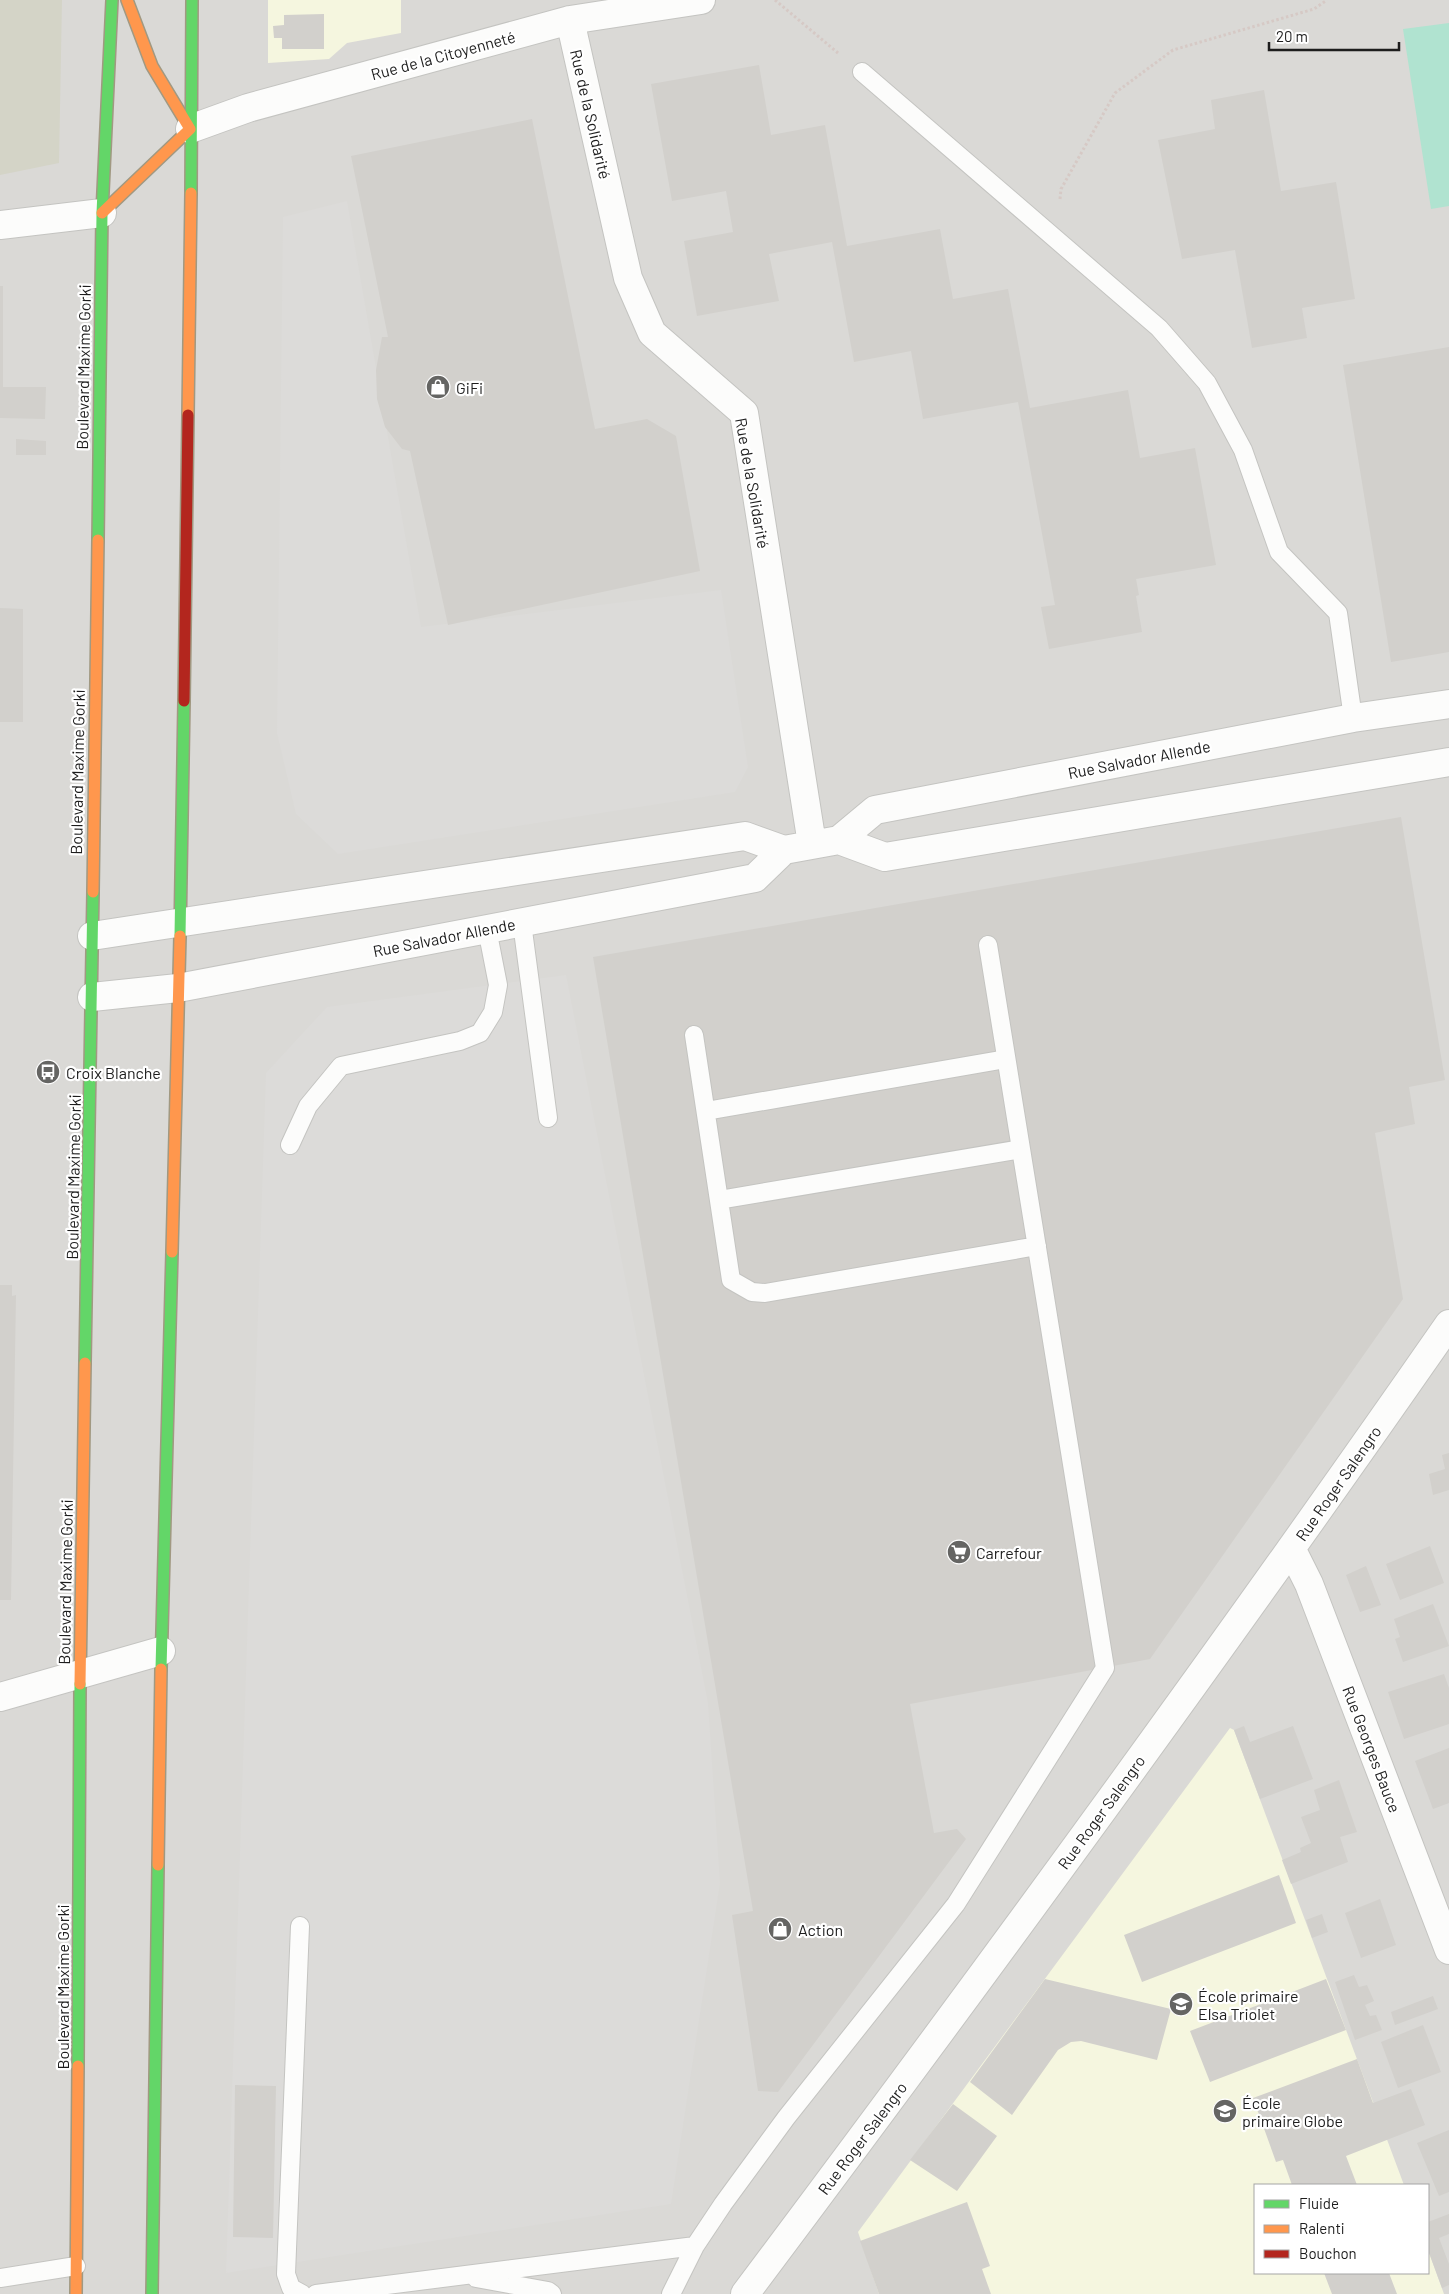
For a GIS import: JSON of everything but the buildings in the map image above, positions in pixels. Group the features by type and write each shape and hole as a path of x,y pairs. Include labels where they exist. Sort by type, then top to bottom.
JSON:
{"main road":[{"name":"Boulevard Maxime Gorki","path":"76,2294 80,1676 92,997 102,212 112,0"},
{"path":"127,0 152,66 190,129"},
{"path":"152,2294 161,1651 180,924 191,221 192,0"},
{"path":"102,212 190,129"}],"street":[{"name":"Rue de la Citoyenneté","path":"190,129 248,108 570,20 636,5 701,0"},
{"name":"Rue de la Solidarité","path":"570,20 628,278 652,333 744,413 812,844"},
{"path":"0,225 102,212"},
{"name":"Rue Salvador Allende","path":"839,840 875,810 1353,718 1449,704"},
{"path":"92,936 745,836 784,850 839,840 885,857 1449,762"},
{"name":"Rue Salvador Allende","path":"92,997 178,988 755,878 784,850"},
{"name":"Rue Roger Salengro","path":"745,2294 896,2092 1292,1550 1449,1324"},
{"name":"Rue Georges Bauce","path":"1292,1550 1310,1584 1449,1950"},
{"path":"0,1697 80,1676 161,1651"}],"lane":[{"path":"862,72 1159,328 1207,383 1243,450 1279,552 1338,613 1353,718"},
{"path":"522,922 548,1118"},
{"path":"290,1145 308,1106 341,1066 460,1041 480,1033 493,1012 498,984 487,929"},
{"path":"671,2294 695,2246 723,2204 786,2118 956,1904 1105,1668 988,945"},
{"path":"694,1035 731,1280 752,1292 765,1293 1037,1246"},
{"path":"706,1111 1006,1059"},
{"path":"719,1200 1021,1150"},
{"path":"293,2292 286,2274 300,1926"},
{"path":"316,2294 695,2246"},
{"path":"0,2278 76,2266"},
{"path":"461,2275 548,2291 552,2294"}],"path":[{"path":"775,0 862,72"},
{"path":"1055,239 1061,190 1115,93 1173,50 1314,9 1327,0"}],"shaded area":[{"path":"0,0 1449,0 1449,2294 0,2294"},
{"path":"0,0 62,0 59,163 0,175"},
{"path":"268,0 401,0 401,33 347,43 329,59 268,63"},
{"path":"347,201 421,627 721,590 748,767 735,792 338,854 296,814 277,733 283,217"},
{"path":"566,975 708,1703 720,1883 671,2204 226,2273 266,1073 327,1007"},
{"name":"École primaire Elsa Triolet","path":"1230,1728 1234,1730 1404,2184 1254,2184 1254,2274 1429,2274 1429,2253 1444,2294 879,2294 858,2232"}],"green space":[{"path":"1449,23 1449,206 1431,209 1403,29"}],"traffic: fast":[{"path":"98,540 102,213 112,0"},
{"path":"191,193 192,0"},
{"path":"180,936 184,701"},
{"path":"85,1363 93,892"},
{"path":"161,1669 172,1252"},
{"path":"78,2066 80,1684"},
{"path":"152,2294 158,1865"}],"traffic: slow":[{"path":"102,213 190,129 152,66 127,0"},
{"path":"188,415 191,193"},
{"path":"93,892 98,540"},
{"path":"172,1252 180,936"},
{"path":"80,1684 85,1363"},
{"path":"158,1865 161,1669"},
{"path":"76,2294 78,2066"}],"traffic: jam":[{"path":"184,701 188,415"}],"place":[{"name":"GiFi","path":"438,387"},
{"name":"Croix Blanche","path":"48,1072"},
{"name":"Carrefour","path":"959,1552"},
{"name":"Action","path":"780,1929"},
{"name":"École primaire Elsa Triolet","path":"1181,2004"},
{"name":"École primaire Globe","path":"1225,2111"}]}
